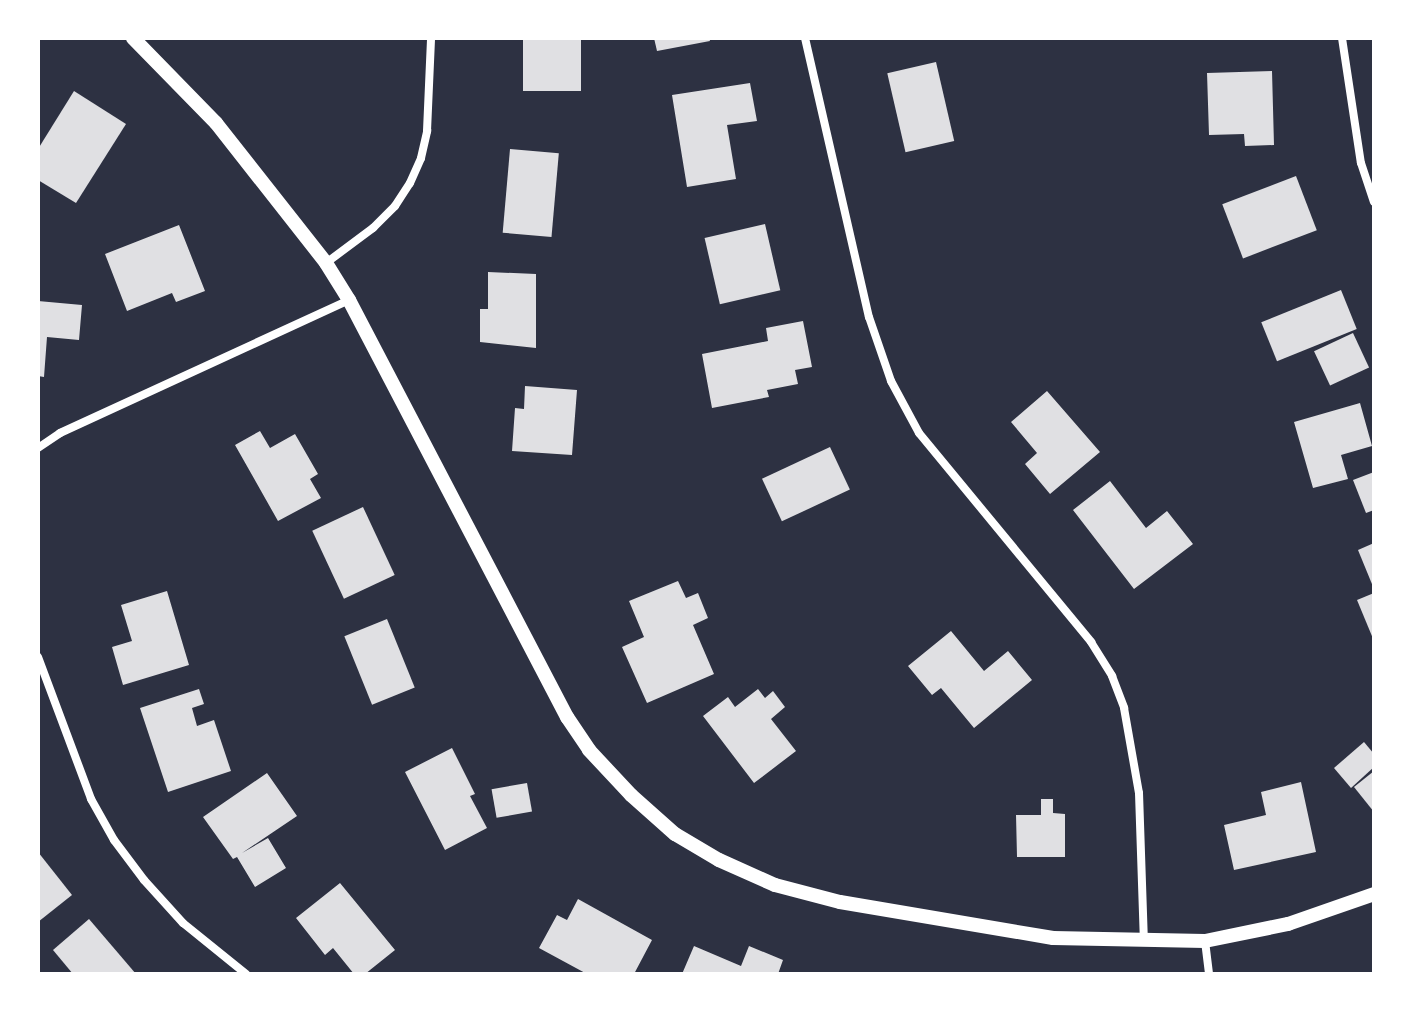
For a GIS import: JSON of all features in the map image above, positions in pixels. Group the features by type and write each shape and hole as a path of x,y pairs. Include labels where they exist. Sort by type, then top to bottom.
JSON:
{"street":[{"path":"133,38 216,123 326,263 349,300 567,717 589,750 631,795 675,834 719,860 775,885 840,902 1053,938 1205,941 1288,924 1374,894"},
{"path":"326,263 373,228 395,206 410,183 427,131 431,38"},
{"path":"805,38 869,317 891,381 919,433 1091,642 1116,686 1133,747 1139,793 1144,942"},
{"path":"1342,38 1361,163 1374,202"},
{"path":"38,448 60,433 349,300"},
{"path":"38,657 91,799 114,840 144,880 183,923 246,974"},
{"path":"1205,941 1209,974"}],"building":[{"path":"523,38 581,38 581,91 523,91"},
{"path":"654,38 709,38 710,41 657,51"},
{"path":"936,62 954,141 906,152 887,73"},
{"path":"1272,71 1274,145 1245,146 1244,134 1209,135 1207,73"},
{"path":"750,83 757,121 727,125 736,179 687,187 672,95"},
{"path":"74,91 126,124 76,203 38,180 38,149"},
{"path":"510,149 559,153 551,237 503,233"},
{"path":"1296,176 1317,230 1243,258 1222,204"},
{"path":"765,224 780,290 720,304 705,238"},
{"path":"179,225 205,291 176,302 172,293 127,311 105,254"},
{"path":"488,272 536,274 536,348 480,342 480,309 488,309"},
{"path":"1341,290 1357,329 1277,361 1261,322"},
{"path":"38,301 82,305 79,340 47,337 44,377 38,376"},
{"path":"803,321 812,367 795,370 798,384 767,390 769,397 712,408 702,354 768,341 766,328"},
{"path":"1353,333 1369,367 1330,386 1314,351"},
{"path":"525,386 577,390 572,455 512,451 515,408 524,409"},
{"path":"1047,391 1100,452 1050,494 1025,464 1037,453 1011,422"},
{"path":"1360,403 1372,446 1341,455 1348,479 1313,488 1294,422"},
{"path":"260,431 270,448 295,434 318,474 310,479 321,498 278,521 235,445"},
{"path":"830,447 850,490 782,521 762,479"},
{"path":"1374,472 1374,510 1366,513 1353,480"},
{"path":"1110,481 1146,528 1167,511 1193,544 1134,589 1073,510"},
{"path":"363,507 395,575 344,599 312,531"},
{"path":"1374,543 1374,589 1358,550"},
{"path":"678,581 686,598 698,593 708,618 693,625 714,674 647,703 622,647 644,637 629,601"},
{"path":"167,591 189,665 123,685 112,647 132,641 121,605"},
{"path":"1374,593 1374,641 1357,600"},
{"path":"387,619 415,688 372,705 344,636"},
{"path":"951,631 984,671 1008,651 1032,680 974,728 941,688 932,695 908,666"},
{"path":"199,689 204,704 192,708 197,726 214,720 231,771 168,792 140,708"},
{"path":"758,689 765,698 773,691 785,707 771,719 796,751 754,783 703,716 728,697 735,707"},
{"path":"1364,742 1374,754 1374,767 1351,788 1334,768"},
{"path":"452,748 475,794 470,796 487,828 445,850 405,772"},
{"path":"1374,771 1374,812 1354,787"},
{"path":"267,773 297,816 242,853 268,838 286,868 255,887 237,857 233,859 203,817"},
{"path":"1301,782 1316,852 1234,870 1224,825 1266,815 1261,792"},
{"path":"527,783 532,812 497,818 492,789"},
{"path":"1041,799 1053,799 1053,813 1065,814 1065,857 1017,857 1016,815 1041,815"},
{"path":"38,852 72,895 38,922"},
{"path":"340,883 395,950 365,974 354,974 333,948 325,955 296,918"},
{"path":"578,899 652,940 634,974 587,974 539,948 557,915 567,920"},
{"path":"89,919 136,974 73,974 53,950"},
{"path":"694,946 741,966 749,946 783,960 778,974 682,974"}]}
